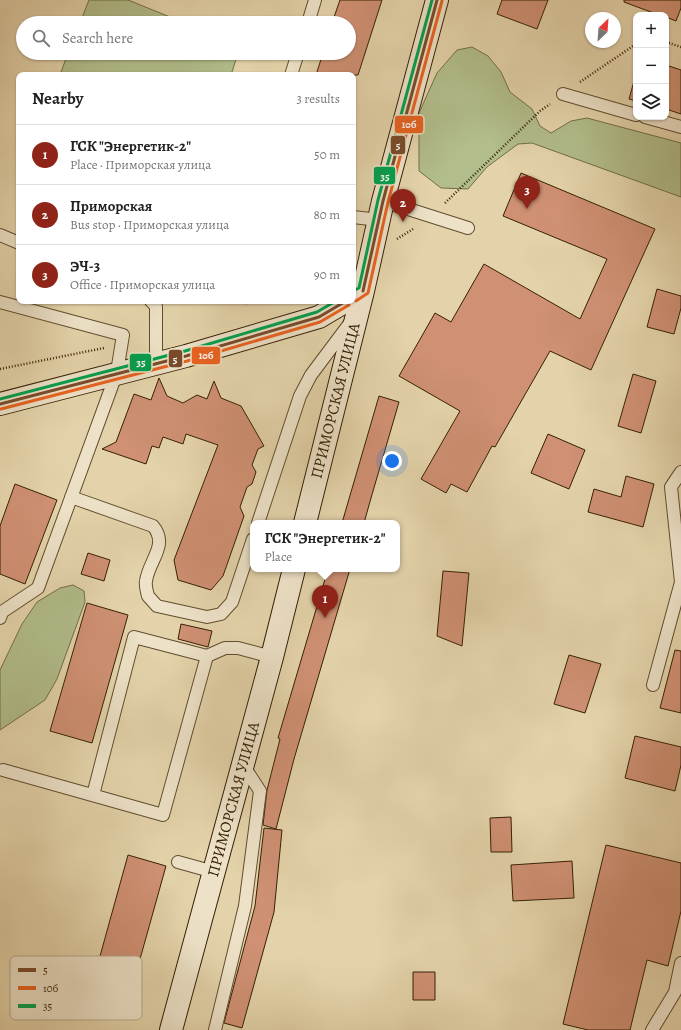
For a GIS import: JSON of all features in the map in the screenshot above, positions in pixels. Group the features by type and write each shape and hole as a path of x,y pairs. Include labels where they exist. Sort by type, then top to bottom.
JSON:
{"main road":[{"name":"ПРИМОРСКАЯ УЛИЦА","path":"356,298 437,0"},
{"path":"0,404 117,372 156,363 320,317 348,304"},
{"name":"ПРИМОРСКАЯ УЛИЦА","path":"306,520 354,304"},
{"name":"ПРИМОРСКАЯ УЛИЦА","path":"171,1030 272,657 293,572"}],"lane":[{"path":"310,16 315,0"},
{"path":"292,72 296,60"},
{"path":"563,94 633,113"},
{"path":"656,120 681,127"},
{"path":"356,216 381,210 432,216 468,228"},
{"path":"0,235 16,242"},
{"path":"0,302 123,335 117,372 38,588 2,612 0,618"},
{"path":"156,304 156,363"},
{"path":"259,520 300,396 353,304"},
{"path":"653,685 681,582 671,487 681,472"},
{"path":"71,497 153,526 159,533 159,545 146,581 148,596 157,606 207,618 221,614 232,602 250,548"},
{"path":"93,795 134,637 207,656 225,648 238,648 272,657"},
{"path":"3,770 163,815 207,656"},
{"path":"215,1030 245,906 260,791 243,765"},
{"path":"178,862 214,872"},
{"path":"652,1030 675,992 681,963"}],"path":[{"path":"669,43 681,47"},
{"path":"396,240 432,216 540,111 633,46"},
{"path":"0,369 121,345"}],"green space":[{"path":"89,0 128,0 168,16 83,16"},
{"path":"472,47 488,56 501,72 510,92 532,109 540,126 551,133 571,121 587,118 681,143 681,197 532,143 518,144 487,167 468,189 441,188 419,171 419,113 437,73 457,50"},
{"path":"65,60 236,60 232,72 61,72"},
{"path":"73,585 84,591 85,602 57,679 45,700 0,730 0,670 22,624 37,602 60,588"}],"building":[{"path":"340,0 382,0 358,75 356,75 356,72 317,72 321,60 356,60 356,16 334,16"},
{"path":"502,0 548,0 537,29 497,14"},
{"path":"624,0 681,0 681,8 676,21 669,18 669,12 651,12 624,2"},
{"path":"669,66 681,70 681,114 669,110"},
{"path":"633,85 633,100 629,99"},
{"path":"521,173 655,229 591,370 550,351 495,447 492,446 467,492 451,484 446,493 421,479 460,411 399,376 435,313 451,322 484,264 580,319 607,259 503,216"},
{"path":"657,289 681,296 681,308 674,334 647,327"},
{"path":"633,374 656,381 641,433 618,426"},
{"path":"159,378 167,396 183,403 197,395 207,399 214,381 221,398 241,406 264,446 258,449 252,465 256,472 252,484 247,487 240,507 244,516 223,576 211,590 178,580 174,560 218,445 186,434 183,444 163,437 159,448 152,446 146,464 102,449 116,442 134,394 151,400"},
{"path":"379,396 399,402 365,520 343,520"},
{"path":"548,434 585,450 569,489 531,473"},
{"path":"626,476 654,484 643,527 588,512 594,489 621,497"},
{"path":"15,484 57,500 25,584 0,574 0,526"},
{"path":"88,553 110,560 104,581 81,574"},
{"path":"443,571 469,573 462,646 437,636"},
{"path":"327,572 349,572 294,759 276,829 263,825 267,790 280,739 278,738"},
{"path":"87,603 128,615 92,743 50,731"},
{"path":"181,624 212,631 208,647 178,639"},
{"path":"675,650 681,651 681,713 660,708"},
{"path":"569,655 601,664 585,713 554,704"},
{"path":"635,736 681,747 681,765 675,791 625,778"},
{"path":"511,817 512,852 491,852 490,818"},
{"path":"264,828 282,830 274,912 242,1028 224,1023 255,906"},
{"path":"606,845 681,863 681,911 668,966 647,960 630,1030 588,1030 563,1024"},
{"path":"128,855 166,866 141,956 100,956"},
{"path":"572,861 574,898 513,901 511,865"},
{"path":"413,972 435,972 435,1000 413,1000"}],"transit line":[{"name":"35","path":"356,290 359,288 378,200 432,0"},
{"name":"5","path":"363,291 383,201 437,0"},
{"name":"10б","path":"356,301 368,293 388,202 442,1"},
{"name":"35","path":"0,399 185,351 317,312 331,304"},
{"name":"5","path":"0,404 186,356 319,317 341,304"},
{"name":"10б","path":"1,409 187,361 320,322 349,305"}],"place":[{"name":"ЭЧ-3","path":"527,209"},
{"name":"Приморская","path":"403,222"},
{"name":"ГСК \"Энергетик-2\"","path":"325,618"}]}
